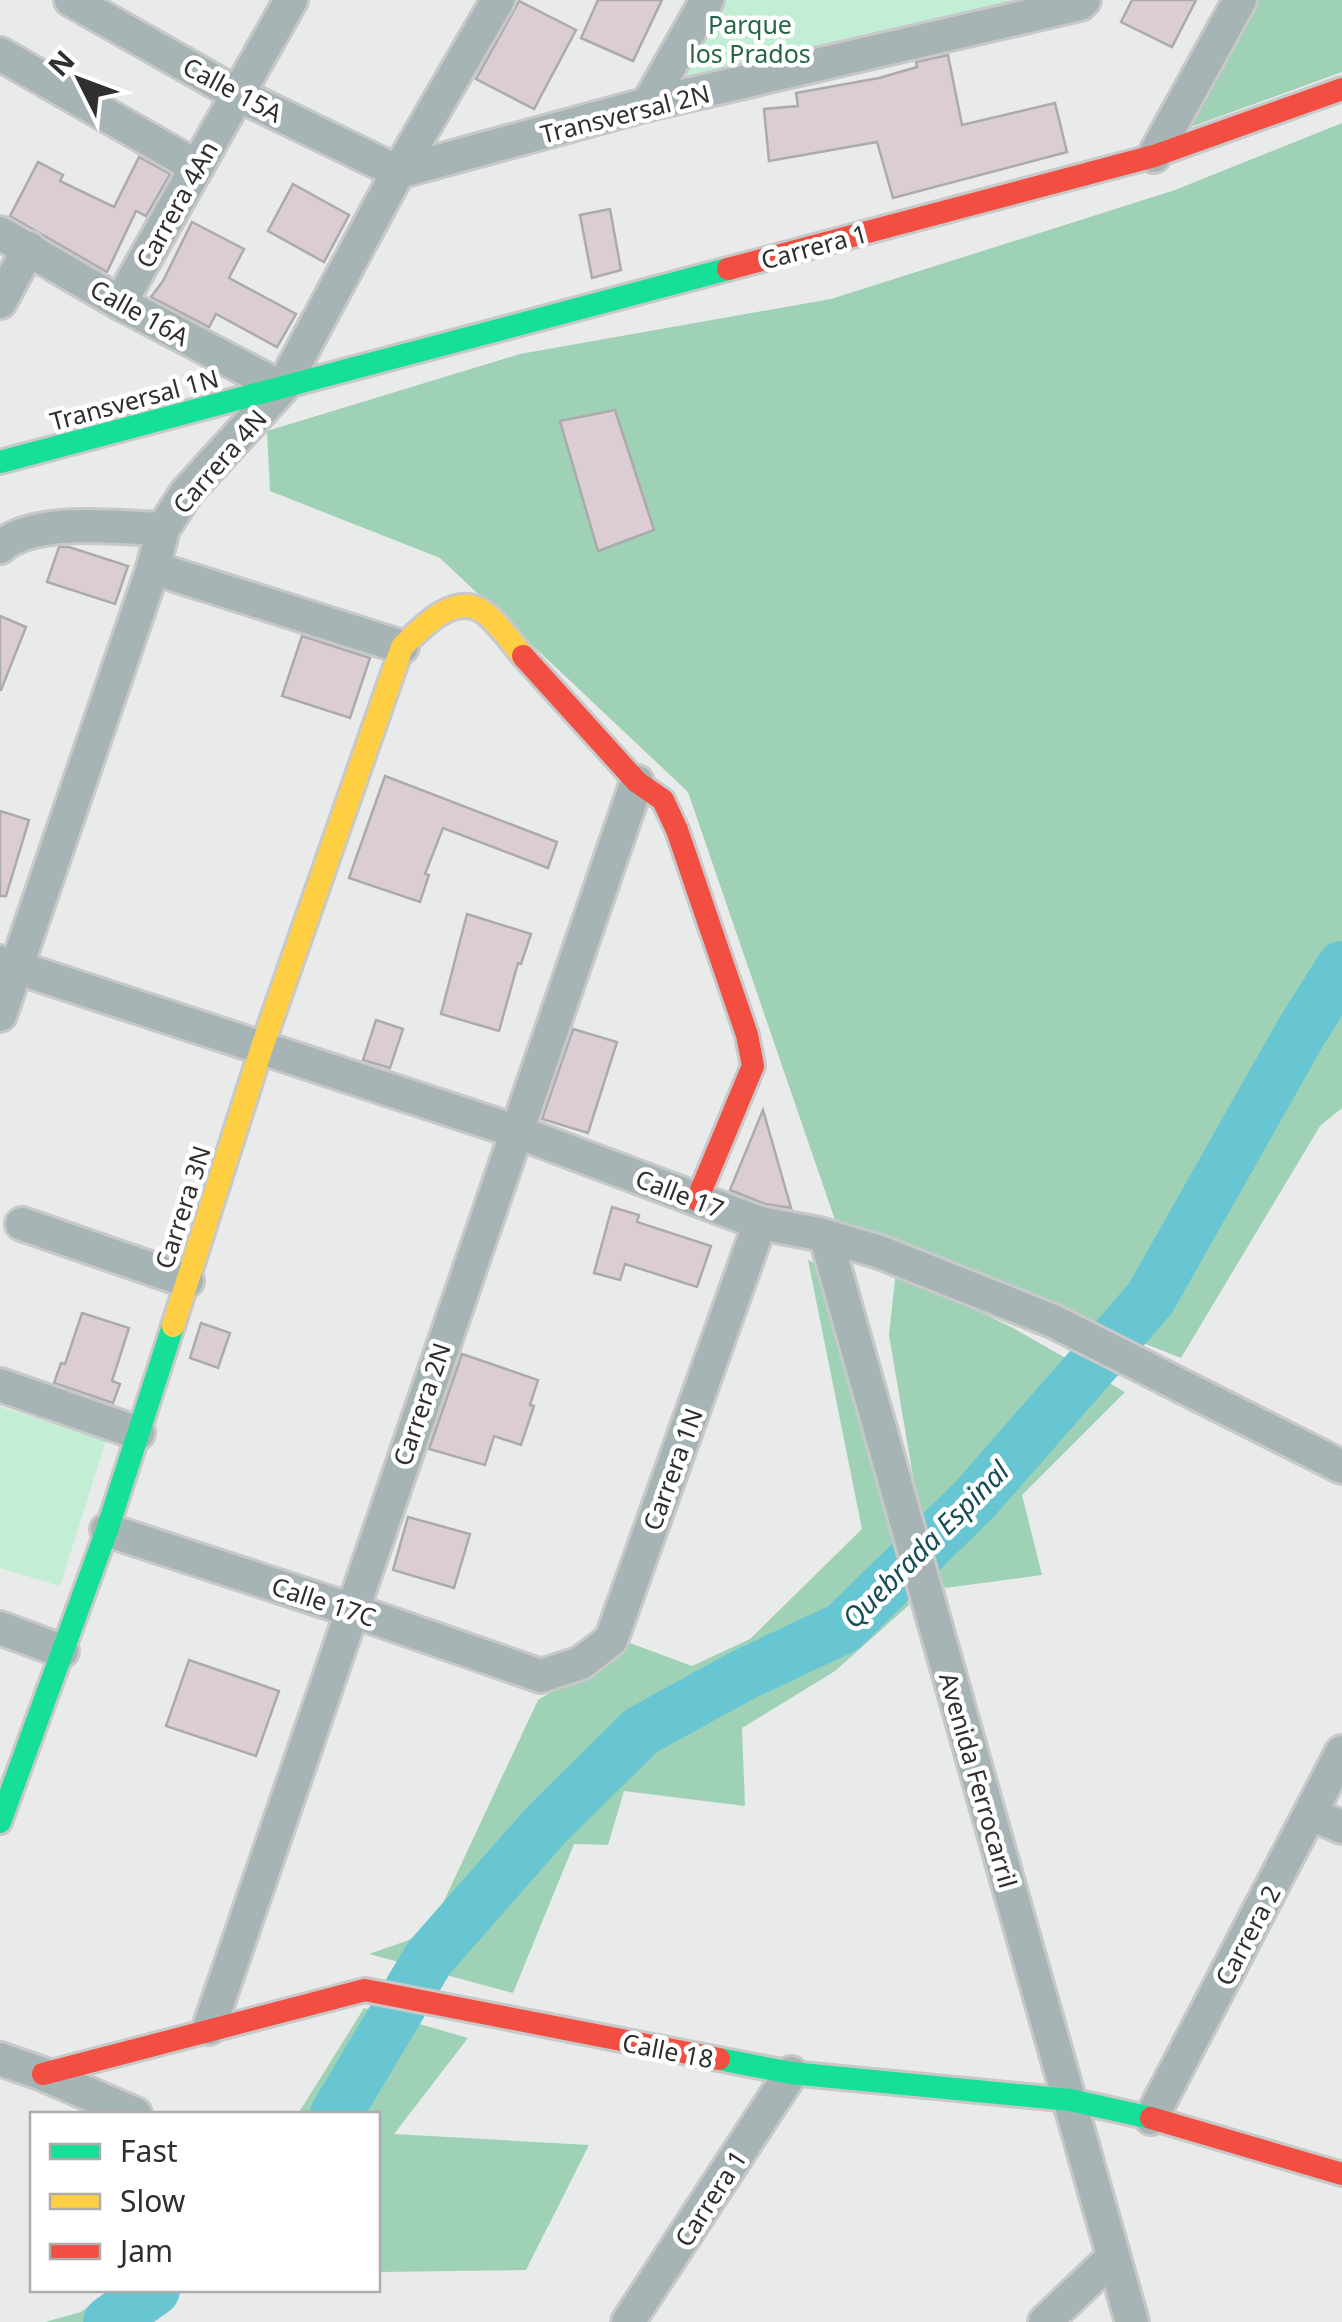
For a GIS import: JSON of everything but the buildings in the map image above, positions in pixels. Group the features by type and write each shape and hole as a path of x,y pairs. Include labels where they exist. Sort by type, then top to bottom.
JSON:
{"street":[{"name":"Calle 15A","path":"70,0 237,94 398,172"},
{"name":"Carrera 4An","path":"120,303 291,0"},
{"name":"Carrera 4N","path":"0,1015 8,965 154,568 163,529 186,494 282,388 398,172 498,0"},
{"path":"648,104 708,0"},
{"name":"Transversal 2N","path":"398,172 648,104 1084,0"},
{"path":"1154,156 1240,0"},
{"path":"0,54 197,167"},
{"name":"Carrera 1","path":"282,388 1154,156 1342,89"},
{"path":"0,302 14,240"},
{"name":"Calle 16A","path":"14,240 120,303 282,388"},
{"name":"Transversal 1N","path":"0,462 282,388"},
{"path":"0,547 9,540 51,527 163,529"},
{"path":"154,568 402,647"},
{"name":"Carrera 3N","path":"0,1822 107,1530 262,1047 402,647 431,619 454,607 470,605 483,611 638,782"},
{"path":"638,782 664,800 747,1035 752,1066 697,1200"},
{"name":"Carrera 2N","path":"209,2028 638,782"},
{"name":"Calle 17","path":"8,965 515,1131 760,1223 880,1252 1053,1321 1342,1467"},
{"name":"Carrera 1N","path":"540,1676 581,1663 611,1640 760,1223"},
{"path":"22,1224 187,1281"},
{"name":"Avenida Ferrocarril","path":"826,1238 1132,2322"},
{"path":"0,1385 138,1434"},
{"name":"Calle 17C","path":"107,1530 540,1676"},
{"path":"0,1628 62,1651"},
{"name":"Carrera 2","path":"1151,2118 1342,1752"},
{"path":"1310,1814 1342,1827"},
{"name":"Calle 18","path":"43,2074 365,1990 792,2073 1070,2100 1151,2118 1342,2174"},
{"path":"0,2060 43,2074 129,2112"},
{"name":"Carrera 1","path":"628,2322 792,2073"},
{"path":"1044,2322 1113,2257"}],"green space":[{"name":"Parque los Prados","path":"727,0 1047,0 668,97"},
{"path":"1250,0 1342,0 1342,72 1177,132"},
{"path":"1342,123 1342,1108 1320,1126 1181,1358 835,1220 688,792 440,558 270,491 267,431 520,354 831,299 1175,190"},
{"path":"808,1260 824,1267 909,1605 835,1671 742,1728 745,1806 624,1791 608,1845 574,1844 513,1993 369,1954 429,1933 538,1700 630,1643 692,1666 750,1639 862,1529"},
{"path":"896,1270 1013,1328 1125,1392 1022,1495 1042,1575 945,1588 922,1530 889,1335"},
{"path":"0,1407 106,1440 60,1586 0,1568"},
{"path":"364,2008 468,2038 394,2134 589,2145 526,2270 380,2272 380,2112 299,2112"},
{"path":"107,2292 172,2292 127,2322 45,2322 81,2312"}],"waterway":[{"name":"Quebrada Espinal","path":"337,2112 429,1958 546,1825 641,1731 743,1675 843,1628 975,1499 1150,1299 1342,967"},
{"name":"Quebrada Espinal","path":"109,2322 151,2292"}],"traffic: fast":[{"path":"0,462 728,269"},
{"path":"0,1822 107,1530 173,1326"},
{"path":"719,2059 791,2073 1070,2100 1151,2118"}],"traffic: slow":[{"path":"173,1326 262,1047 402,647 440,614 462,606 485,613 523,656"}],"traffic: jam":[{"path":"728,269 1154,156 1342,89"},
{"path":"523,656 637,782 663,800 677,830 747,1035 753,1066 697,1200"},
{"path":"43,2074 365,1990 719,2059"},
{"path":"1151,2118 1342,2174"}]}
